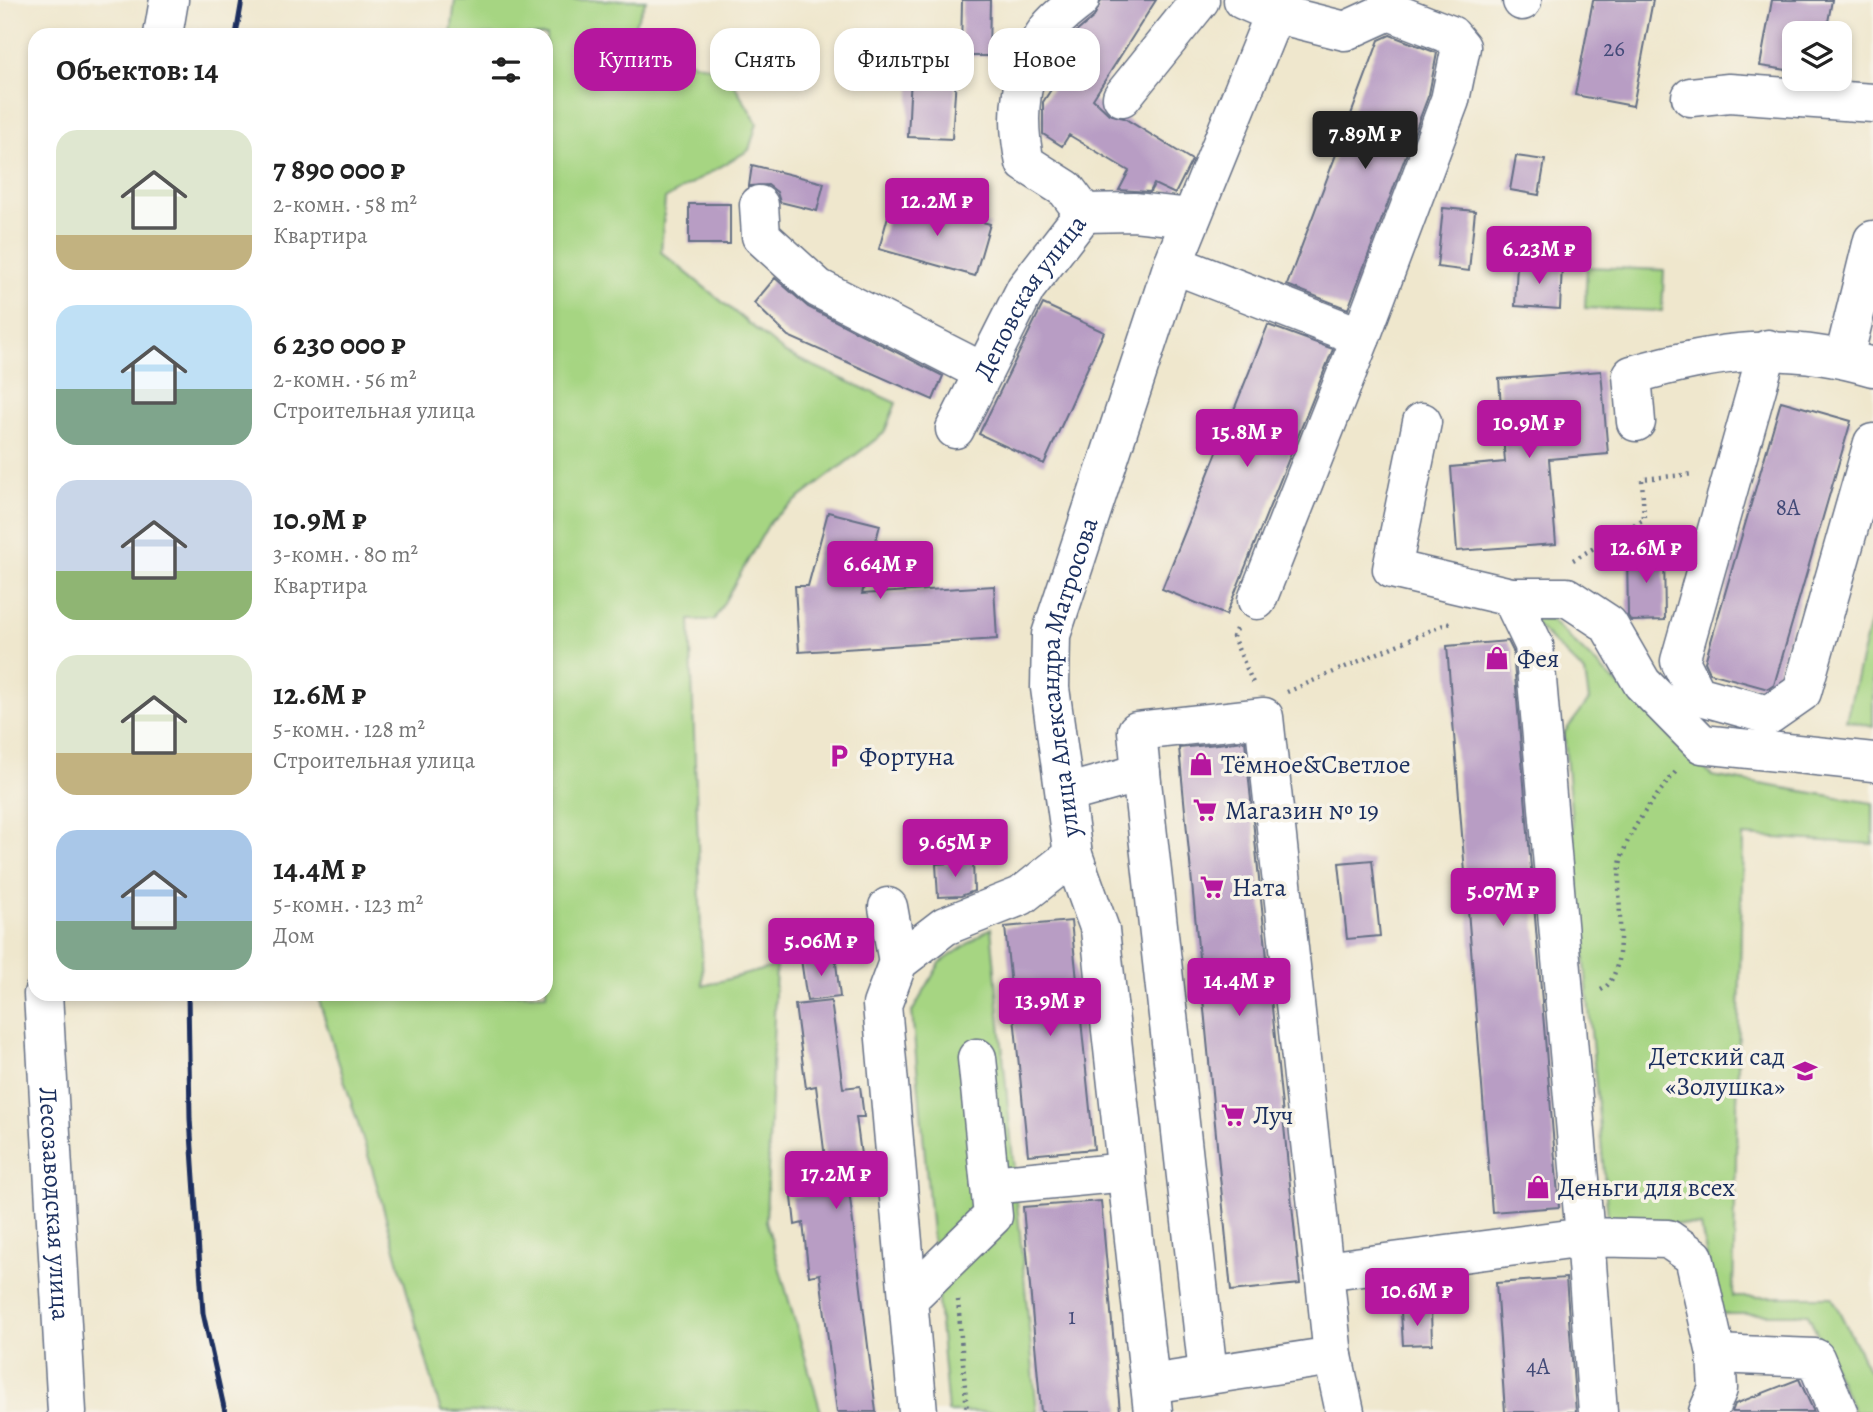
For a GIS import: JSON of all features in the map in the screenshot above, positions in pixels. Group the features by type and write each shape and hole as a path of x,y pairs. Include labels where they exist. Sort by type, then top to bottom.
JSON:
{"street":[{"path":"164,28 169,0"},
{"name":"Деповская улица","path":"955,429 1026,288 1084,213 1066,189 1025,163 1019,136 1024,71 1048,28 1080,0"},
{"path":"1122,97 1200,0"},
{"path":"1257,600 1361,337 1450,100 1461,47 1451,35 1389,11 1345,31 1265,4"},
{"name":"улица Александра Матросова","path":"898,962 945,926 1021,896 1073,855 1050,688 1051,635 1173,264 1265,4"},
{"path":"1691,97 1730,93 1873,103"},
{"path":"759,205 761,236 818,288 984,372"},
{"path":"1084,213 1134,212 1190,218"},
{"path":"1636,422 1632,375 1692,358 1768,349 1858,363 1873,241"},
{"path":"1173,264 1361,337"},
{"path":"1768,349 1680,661 1697,695 1769,715 1802,692 1873,443"},
{"path":"1422,422 1392,569 1511,597 1567,597 1608,624 1642,683 1702,744 1873,762"},
{"path":"1511,597 1534,645 1598,1412"},
{"path":"1208,1374 1137,731 1264,717 1332,1356 1345,1412"},
{"path":"1065,794 1141,774"},
{"path":"1073,855 1101,930 1151,1398 1208,1374 1332,1356"},
{"path":"888,907 898,962 882,1006 918,1412"},
{"name":"Лесозаводская улица","path":"43,1001 67,1412"},
{"path":"908,1300 993,1216 977,1058"},
{"path":"990,1185 1127,1172"},
{"path":"1324,1271 1584,1237 1668,1239 1693,1257 1717,1392 1815,1358 1838,1412"}],"path":[{"path":"1572,561 1644,519 1642,480 1735,470"},
{"path":"1322,676 1461,618"},
{"path":"1233,637 1256,692"},
{"path":"1564,997 1605,989 1618,967 1621,859 1634,825 1678,769"},
{"path":"955,1254 967,1412"}],"green space":[{"path":"455,0 646,0 633,28 574,28 574,91 696,91 696,63 710,67 710,91 738,91 757,123 749,150 665,199 661,252 785,353 896,403 884,433 771,520 714,620 690,620 703,986 776,966 766,1221 821,1412 441,1412 372,1168 319,1001 553,1001 553,28 452,28"},
{"path":"1587,267 1664,270 1662,311 1585,308"},
{"path":"1873,610 1873,727 1846,720"},
{"path":"1531,620 1551,620 1712,776 1873,803 1873,844 1743,836 1733,1297 1832,1297 1873,1379 1873,1412 1854,1412 1808,1314 1717,1314 1701,1226 1608,1218 1564,733 1589,700 1585,673"},
{"path":"991,928 1037,1412 948,1412 912,1012 940,963"}],"building":[{"path":"962,0 990,0 988,56 974,56 974,28 962,28"},
{"path":"1101,0 1156,0 1100,88 1100,28 1081,28 1094,17"},
{"path":"1593,0 1653,0 1633,106 1575,95"},
{"path":"1772,0 1832,0 1828,21 1782,21 1782,69 1760,66"},
{"path":"1390,35 1437,53 1429,94 1348,309 1287,285 1379,40"},
{"path":"910,91 955,91 952,139 908,137"},
{"path":"1050,91 1098,91 1093,99 1109,114 1124,118 1192,160 1175,194 1154,184 1150,192 1119,190 1129,171 1069,135 1062,146 1043,134 1043,102"},
{"path":"1516,156 1545,160 1539,195 1510,190"},
{"path":"752,165 824,183 817,211 780,202 777,192 768,185 749,186"},
{"path":"909,202 990,224 975,276 879,249 888,216 904,220"},
{"path":"689,204 730,204 730,244 689,244"},
{"path":"1443,208 1475,211 1469,271 1437,267"},
{"path":"1517,263 1562,265 1560,309 1515,306"},
{"path":"775,278 808,307 943,376 933,400 788,336 754,303"},
{"path":"1043,304 1104,332 1044,464 979,434"},
{"path":"1268,325 1333,349 1226,615 1162,589"},
{"path":"1601,371 1608,454 1549,459 1556,544 1457,551 1451,467 1505,462 1499,379"},
{"path":"1781,401 1851,421 1774,685 1768,689 1710,673 1705,662"},
{"path":"828,512 880,525 862,594 994,586 997,639 799,652 795,586 808,586"},
{"path":"1664,550 1665,620 1631,621 1628,616 1627,551"},
{"path":"1508,641 1513,651 1559,1207 1492,1212 1447,646"},
{"path":"1245,741 1300,1284 1231,1291 1179,748"},
{"path":"1372,860 1380,936 1347,939 1339,863"},
{"path":"973,862 974,891 961,896 938,897 936,864"},
{"path":"1071,921 1094,1149 1028,1155 1005,927"},
{"path":"835,955 840,997 807,1001 801,959"},
{"path":"831,1001 843,1088 860,1086 864,1117 856,1117 862,1162 857,1162 860,1189 849,1190 876,1412 837,1412 820,1274 809,1276 803,1223 795,1225 792,1197 821,1193 817,1166 826,1166 816,1086 806,1088 795,1005"},
{"path":"1101,1201 1120,1412 1041,1412 1023,1207"},
{"path":"1566,1278 1576,1412 1505,1412 1496,1283"},
{"path":"1431,1310 1432,1344 1403,1345 1401,1312"},
{"path":"1799,1379 1814,1412 1732,1412 1735,1404"}],"railway":[{"path":"237,28 242,0"},
{"path":"188,1001 190,1119 203,1313 225,1412"}],"place":[{"name":"Фея","path":"1497,658"},
{"name":"Фортуна","path":"839,756"},
{"name":"Тёмное&Светлое","path":"1201,764"},
{"name":"Магазин № 19","path":"1205,810"},
{"name":"Ната","path":"1212,887"},
{"name":"Детский сад «Золушка»","path":"1805,1071"},
{"name":"Луч","path":"1233,1115"},
{"name":"Деньги для всех","path":"1538,1187"}]}
